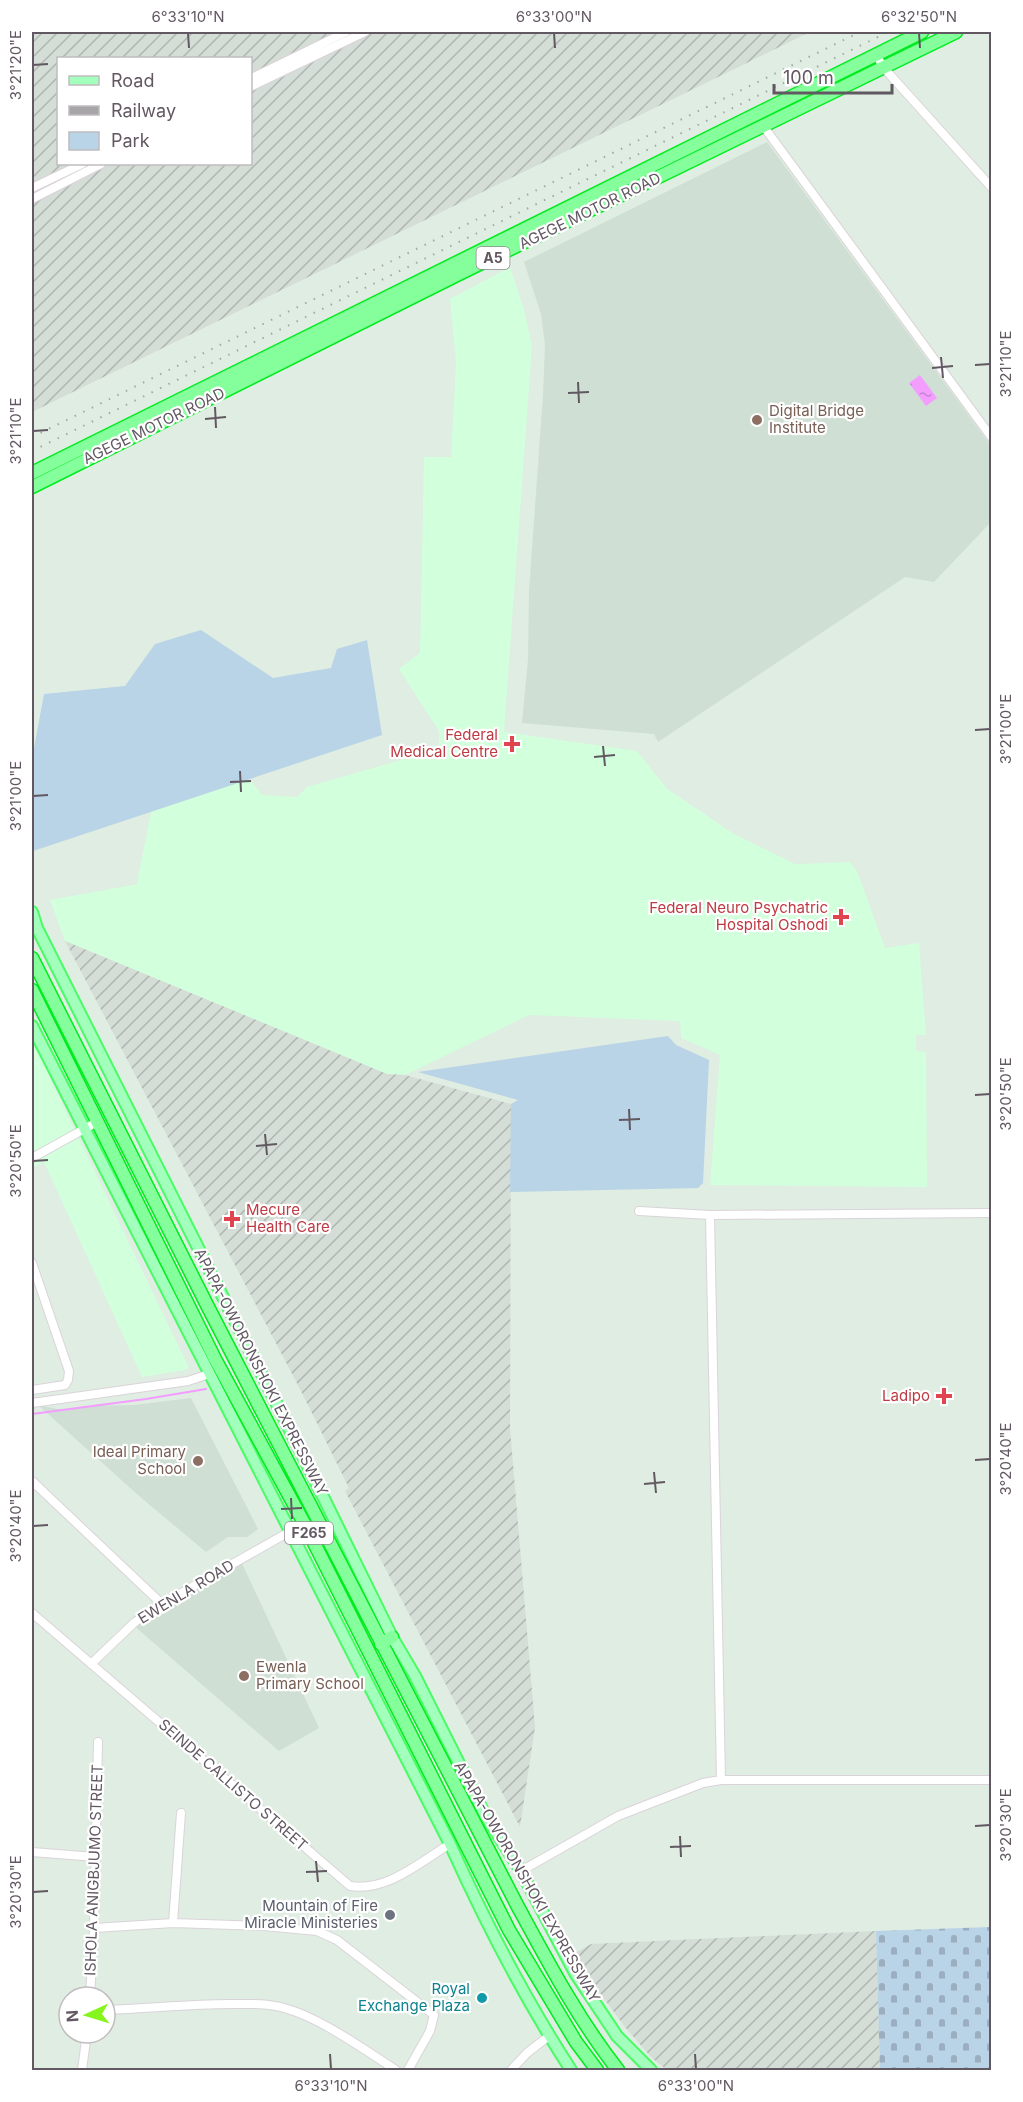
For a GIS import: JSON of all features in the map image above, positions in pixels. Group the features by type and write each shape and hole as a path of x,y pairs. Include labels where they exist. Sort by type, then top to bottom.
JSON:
{"highway":[{"name":"AGEGE MOTOR ROAD","path":"32,487 108,442 922,32"},
{"name":"AGEGE MOTOR ROAD","path":"32,473 108,442 764,127 956,32"},
{"name":"APAPA-OWORONSHOKI EXPRESSWAY","path":"32,958 386,1640 559,1983 618,2070"},
{"name":"APAPA-OWORONSHOKI EXPRESSWAY","path":"32,990 215,1359 304,1523 509,1930 576,2042 597,2070"},
{"path":"559,1983 608,2049 629,2070"}],"main road":[{"name":"APAPA-OWORONSHOKI EXPRESSWAY","path":"32,912 42,938 303,1456 386,1640 415,1676 485,1815 521,1871 575,1973 617,2036 651,2070"},
{"path":"32,1026 450,1844 474,1898 549,2036 571,2070"}],"street":[{"path":"252,78 346,32"},
{"path":"252,86 365,32"},
{"path":"876,54 883,67 992,188"},
{"path":"764,127 992,438"},
{"path":"32,188 80,165"},
{"path":"32,199 99,165"},
{"path":"32,1158 97,1122"},
{"path":"639,1211 710,1215 992,1213"},
{"path":"710,1215 721,1780"},
{"path":"32,1263 69,1371 65,1385 32,1390"},
{"path":"32,1403 188,1382 209,1374"},
{"path":"32,1481 162,1604"},
{"name":"EWENLA ROAD","path":"91,1664 135,1623 162,1604 289,1532"},
{"name":"SEINDE CALLISTO STREET","path":"32,1613 351,1886 377,1886 450,1844"},
{"name":"ISHOLA ANIGBJUMO STREET","path":"91,1985 98,1742"},
{"path":"521,1871 618,1816 703,1783 721,1780 992,1780"},
{"path":"173,1923 181,1814"},
{"path":"32,1852 96,1857"},
{"path":"94,1928 173,1923 264,1926 317,1931 337,1940 434,2016 430,2031 408,2070"},
{"path":"117,2009 212,2004 263,2004 285,2008 307,2017 361,2047 396,2070"},
{"path":"511,2070 527,2053 549,2036"},
{"path":"82,2070 85,2045"}],"shaded area":[{"path":"32,32 810,32 32,412"},
{"name":"Digital Bridge Institute","path":"767,142 991,446 991,522 934,582 905,577 658,742 654,734 522,723 528,660 529,591 545,345 541,314 524,262"},
{"path":"510,267 524,310 532,346 504,732 637,751 667,789 734,834 795,864 850,862 857,871 885,948 919,943 926,1035 916,1035 916,1051 926,1052 927,1187 710,1185 720,1055 681,1038 680,1021 529,1015 405,1075 387,1074 65,941 50,900 138,884 154,798 247,776 262,795 297,797 307,787 439,749 439,731 399,669 420,653 424,457 451,457 456,363 450,299"},
{"path":"65,941 387,1074 405,1075 511,1104 510,1428 535,1727 520,1827 345,1491 349,1488 300,1389"},
{"path":"32,1035 51,1072 48,1074 189,1368 185,1370 142,1377 44,1162 32,1168"},
{"path":"191,1398 258,1529 247,1537 228,1537 206,1552 138,1495 38,1405 62,1410 84,1406 134,1405"},
{"name":"Ewenla Primary School","path":"239,1557 319,1728 279,1751 132,1624"},
{"path":"876,1931 880,2070 667,2070 651,2057 625,2027 572,1955 591,1944"}],"green space":[{"path":"201,630 273,678 331,668 337,649 367,640 382,735 33,851 32,759 44,694 125,686 155,644"},
{"path":"668,1036 676,1045 709,1060 703,1183 698,1188 510,1192 511,1104 518,1100 418,1072"},
{"path":"991,1927 991,2070 880,2070 876,1931"}],"water":[{"path":"920,375 937,398 926,406 909,383"}],"waterway":[{"path":"32,1414 206,1389"}],"railway":[{"path":"32,437 860,32"},
{"path":"32,451 888,32"}],"place":[{"name":"Digital Bridge Institute","path":"757,420"},
{"name":"Federal Medical Centre","path":"512,744"},
{"name":"Federal Neuro Psychatric Hospital Oshodi","path":"841,917"},
{"name":"Mecure Health Care","path":"232,1219"},
{"name":"Ladipo","path":"944,1396"},
{"name":"Ideal Primary School","path":"198,1461"},
{"name":"Ewenla Primary School","path":"244,1676"},
{"name":"Mountain of Fire Miracle Ministeries","path":"390,1915"},
{"name":"Royal Exchange Plaza","path":"482,1998"}]}
